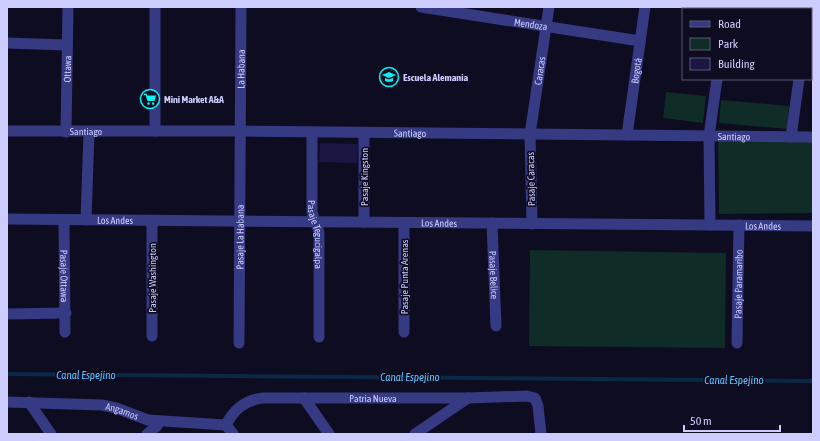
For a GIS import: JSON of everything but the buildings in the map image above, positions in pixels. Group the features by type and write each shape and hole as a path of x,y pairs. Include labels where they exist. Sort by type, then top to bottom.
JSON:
{"street":[{"name":"Ottawa","path":"66,132 68,7"},
{"path":"155,7 155,131"},
{"name":"La Habana","path":"240,131 241,7"},
{"name":"Mendoza","path":"421,7 640,41"},
{"name":"Caracas","path":"530,134 549,7"},
{"name":"Bogotá","path":"627,135 645,7"},
{"path":"7,43 67,45"},
{"path":"710,225 709,136 717,80"},
{"path":"791,137 800,80"},
{"name":"Santiago","path":"7,131 240,131 813,137"},
{"name":"Pasaje La Habana","path":"239,343 240,131"},
{"path":"86,220 89,132"},
{"name":"Pasaje Tegucigalpa","path":"312,132 312,212 320,232 318,337"},
{"name":"Pasaje Kingston","path":"364,133 364,222"},
{"name":"Pasaje Caracas","path":"530,134 532,224"},
{"name":"Los Andes","path":"7,219 813,226"},
{"name":"Pasaje Ottawa","path":"64,220 65,332"},
{"name":"Pasaje Washington","path":"152,221 152,336"},
{"name":"Pasaje Punta Arenas","path":"404,223 404,332"},
{"name":"Pasaje Belice","path":"492,223 496,326"},
{"name":"Pasaje Paramaribo","path":"737,343 739,225"},
{"path":"7,314 66,313"},
{"name":"Patria Nueva","path":"229,430 234,411 249,401 263,398 532,397 535,398 538,406 541,434"},
{"path":"304,398 329,434"},
{"path":"415,434 468,398"},
{"name":"Angamos","path":"7,402 102,405 116,408 148,420 229,430"},
{"path":"29,402 51,434"},
{"path":"146,434 159,422"}],"green space":[{"path":"666,92 706,96 703,123 663,118"},
{"path":"721,100 789,106 788,129 719,123"},
{"path":"813,139 813,213 719,214 718,140"},
{"path":"530,250 726,253 725,348 529,346"}],"waterway":[{"name":"Canal Espejino","path":"7,374 813,381"}],"place":[{"name":"Escuela Alemania","path":"389,77"},
{"name":"Mini Market A&A","path":"150,99"}]}
